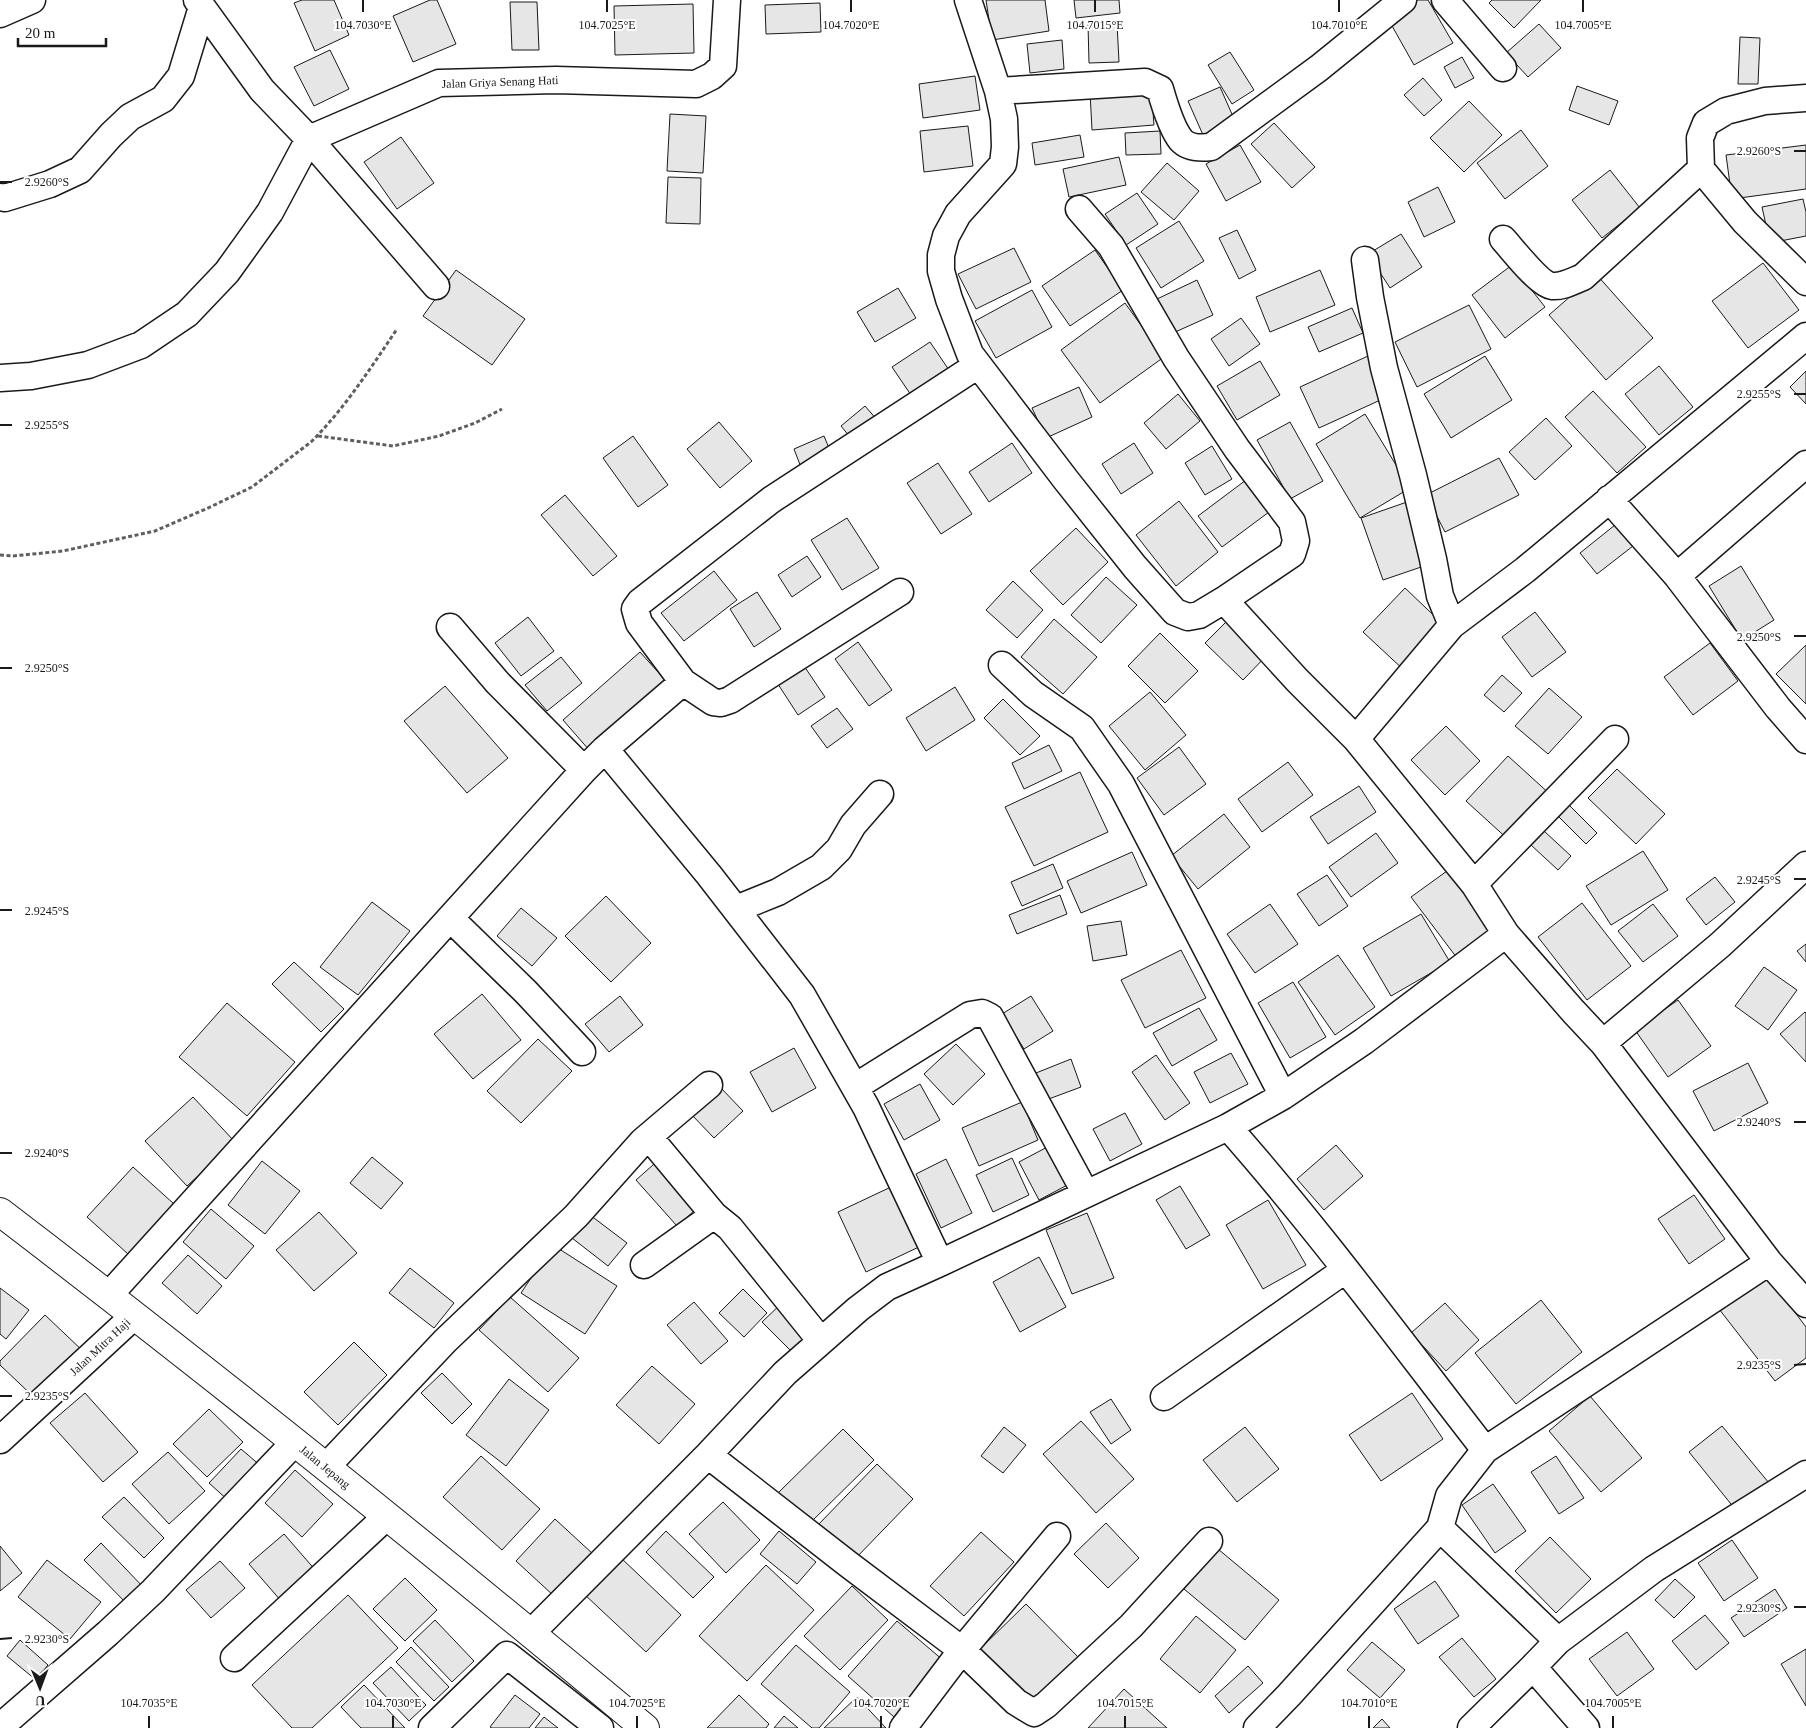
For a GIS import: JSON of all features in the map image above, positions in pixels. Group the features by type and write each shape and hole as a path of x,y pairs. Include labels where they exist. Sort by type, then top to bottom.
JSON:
{"street":[{"path":"0,14 32,0"},
{"name":"Jalan Griya Senang Hati","path":"309,139 439,83 556,80 696,84 712,76 723,66 727,0"},
{"path":"968,0 998,91 1004,119 1005,147 1003,164 958,214 946,236 941,255 941,271 948,299 970,354 1135,567 1175,612 1188,617 1199,615 1292,554 1296,541 1292,522 1237,449 1176,358 1111,246 1079,209"},
{"path":"998,91 1145,82 1160,89 1167,112 1182,141 1192,146 1211,147 1319,68 1403,0"},
{"path":"1445,0 1503,68"},
{"path":"204,2 262,90 309,139 436,286"},
{"path":"0,197 5,198 50,184 80,170 130,117 163,99 181,76 204,2"},
{"path":"1806,98 1764,100 1726,111 1706,123 1700,138 1701,169 1745,222 1806,282"},
{"path":"0,378 31,376 88,365 141,345 187,314 227,272 270,212 309,139"},
{"path":"1503,239 1536,276 1551,286 1566,285 1583,276 1701,169"},
{"path":"1365,260 1384,368 1413,475 1440,596 1452,625"},
{"path":"1356,739 1452,625 1525,570 1806,336"},
{"path":"900,592 721,703 714,702 683,682 639,623 635,609 640,602 772,500 978,365"},
{"path":"1677,576 1806,464"},
{"path":"1609,499 1677,576 1778,708 1806,740"},
{"path":"1224,600 1297,680 1356,739 1474,884 1506,934 1572,1011 1603,1043 1769,1262 1806,1304"},
{"path":"450,627 497,682 584,770"},
{"path":"1002,665 1033,694 1082,728 1121,784 1283,1096"},
{"path":"109,1296 584,770 683,682"},
{"path":"1474,884 1615,739"},
{"path":"606,749 736,909 802,994 866,1107 940,1264"},
{"path":"736,909 778,892 821,866 839,849 853,825 880,794"},
{"path":"1603,1043 1720,944 1806,864"},
{"path":"450,918 526,992 582,1052"},
{"path":"531,1633 708,1455 785,1373 887,1287 940,1264 1228,1127 1283,1096 1364,1041 1506,934"},
{"path":"855,1087 970,1015 982,1013 990,1018 1086,1194"},
{"path":"326,1467 446,1341 576,1216 649,1136 709,1084"},
{"path":"1228,1127 1258,1161 1486,1450"},
{"path":"649,1136 714,1214 730,1228 821,1341"},
{"name":"Jalan Jepang","path":"0,1212 259,1412 645,1728"},
{"path":"644,1265 714,1214"},
{"path":"1257,1728 1440,1528 1449,1496 1486,1450 1769,1262"},
{"path":"1164,1397 1345,1270"},
{"name":"Jalan Mitra Haji","path":"0,1440 134,1316"},
{"path":"0,1727 153,1591 295,1442"},
{"path":"708,1455 962,1650 1016,1702 1034,1713 1046,1705 1131,1626 1209,1541"},
{"path":"1471,1728 1558,1641 1654,1568 1806,1474"},
{"path":"234,1658 386,1517"},
{"path":"1440,1528 1558,1641"},
{"path":"903,1728 962,1650 1057,1536"},
{"path":"432,1728 507,1655 600,1728"},
{"path":"1533,1667 1586,1728"}],"path":[{"path":"0,555 12,556 63,551 155,531 252,487 318,436 345,405 397,329"},
{"path":"318,436 393,446 439,436 475,423 502,410"}],"building":[{"path":"302,0 334,0 349,35 315,51 294,3"},
{"path":"430,0 437,0 456,44 413,62 393,16"},
{"path":"986,0 1045,0 1049,31 992,40"},
{"path":"1074,0 1119,0 1120,13 1076,18"},
{"path":"1417,0 1428,0 1453,43 1414,65 1387,17"},
{"path":"1492,0 1541,0 1514,28 1489,3"},
{"path":"510,2 537,2 539,50 512,50"},
{"path":"820,3 821,32 766,34 765,5"},
{"path":"693,4 694,53 615,55 614,6"},
{"path":"1117,23 1119,62 1089,63 1088,24"},
{"path":"1539,24 1561,48 1528,77 1506,53"},
{"path":"1740,37 1760,38 1758,84 1738,84"},
{"path":"1062,40 1064,69 1030,73 1027,44"},
{"path":"330,50 349,89 314,106 294,67"},
{"path":"1230,52 1254,90 1232,104 1208,65"},
{"path":"1462,57 1474,78 1455,88 1444,67"},
{"path":"975,76 980,110 923,118 919,84"},
{"path":"1423,78 1442,100 1424,116 1404,95"},
{"path":"1577,86 1618,101 1609,125 1569,110"},
{"path":"1151,87 1154,125 1092,130 1090,92"},
{"path":"1220,87 1235,121 1203,135 1188,101"},
{"path":"1469,101 1502,135 1464,172 1430,138"},
{"path":"670,114 706,116 703,173 667,171"},
{"path":"1274,123 1315,167 1292,188 1251,144"},
{"path":"968,126 973,166 924,172 920,131"},
{"path":"1521,130 1548,166 1505,199 1477,163"},
{"path":"1160,131 1161,154 1126,155 1125,133"},
{"path":"1080,135 1084,157 1035,165 1032,143"},
{"path":"401,137 434,183 397,209 364,162"},
{"path":"1240,145 1261,182 1226,201 1206,164"},
{"path":"1806,145 1806,189 1732,199 1726,155"},
{"path":"1119,157 1126,185 1069,197 1063,169"},
{"path":"1167,163 1199,191 1174,220 1141,192"},
{"path":"1610,170 1640,208 1602,238 1572,200"},
{"path":"668,177 701,178 700,224 666,223"},
{"path":"1438,187 1455,222 1424,237 1408,202"},
{"path":"1137,193 1158,224 1126,245 1105,214"},
{"path":"1803,199 1806,212 1806,236 1770,243 1762,207"},
{"path":"1179,221 1204,261 1161,288 1136,248"},
{"path":"1237,230 1256,270 1239,279 1219,238"},
{"path":"1401,234 1422,267 1390,288 1368,254"},
{"path":"1014,248 1031,282 976,309 958,274"},
{"path":"1095,250 1123,290 1070,326 1042,286"},
{"path":"1763,263 1799,310 1748,348 1712,301"},
{"path":"1512,265 1545,307 1505,338 1472,295"},
{"path":"456,270 525,319 492,365 423,316"},
{"path":"1320,270 1335,305 1270,332 1256,297"},
{"path":"1596,274 1653,338 1606,380 1549,315"},
{"path":"1197,280 1213,315 1173,333 1157,299"},
{"path":"898,288 916,318 875,342 857,312"},
{"path":"1032,290 1052,327 996,358 975,321"},
{"path":"1125,303 1164,357 1100,403 1061,350"},
{"path":"1469,305 1491,349 1417,387 1395,342"},
{"path":"1352,308 1363,333 1319,352 1308,327"},
{"path":"1241,318 1260,344 1229,366 1211,339"},
{"path":"930,342 951,373 913,398 892,367"},
{"path":"1368,356 1387,397 1319,428 1300,387"},
{"path":"1485,356 1512,400 1451,438 1424,394"},
{"path":"1260,361 1280,395 1237,420 1217,386"},
{"path":"1659,366 1693,407 1659,435 1625,394"},
{"path":"1806,371 1806,404 1790,387"},
{"path":"1079,387 1092,417 1046,438 1032,408"},
{"path":"1593,391 1646,447 1617,473 1565,417"},
{"path":"1178,394 1200,421 1166,449 1144,423"},
{"path":"865,406 878,421 854,442 841,426"},
{"path":"1365,414 1410,488 1360,518 1316,444"},
{"path":"1546,418 1572,446 1535,480 1509,452"},
{"path":"719,422 752,461 720,488 687,449"},
{"path":"1290,422 1323,481 1290,499 1257,440"},
{"path":"633,436 668,485 638,507 603,458"},
{"path":"824,436 833,458 802,470 794,449"},
{"path":"1012,443 1032,473 989,502 969,472"},
{"path":"1134,443 1153,473 1121,494 1102,464"},
{"path":"1212,446 1232,479 1205,495 1185,463"},
{"path":"1499,458 1519,495 1445,532 1426,495"},
{"path":"938,463 972,514 941,534 907,483"},
{"path":"1250,477 1273,509 1222,547 1198,516"},
{"path":"565,495 617,556 593,576 541,515"},
{"path":"1179,501 1218,552 1176,586 1136,535"},
{"path":"1407,502 1430,564 1383,580 1361,518"},
{"path":"847,518 879,568 842,590 811,540"},
{"path":"1615,525 1633,546 1597,574 1580,553"},
{"path":"1076,528 1108,562 1063,605 1030,571"},
{"path":"807,556 821,577 792,597 778,575"},
{"path":"1741,566 1774,620 1742,640 1709,586"},
{"path":"714,571 737,600 684,641 661,613"},
{"path":"1106,577 1137,605 1101,643 1071,615"},
{"path":"1013,581 1043,610 1017,638 986,610"},
{"path":"1405,588 1447,628 1406,672 1363,632"},
{"path":"757,592 781,629 754,647 730,609"},
{"path":"1535,612 1566,652 1532,677 1502,637"},
{"path":"1232,616 1270,652 1243,680 1205,643"},
{"path":"528,617 554,651 521,676 495,643"},
{"path":"1054,619 1097,657 1063,694 1021,657"},
{"path":"1160,633 1198,671 1165,703 1128,666"},
{"path":"858,642 892,690 869,706 835,659"},
{"path":"1710,643 1738,681 1693,715 1664,677"},
{"path":"1806,645 1806,704 1776,674"},
{"path":"640,652 667,682 590,751 563,720"},
{"path":"561,657 582,683 547,711 525,685"},
{"path":"800,660 825,697 798,715 774,678"},
{"path":"1502,675 1522,693 1504,712 1484,695"},
{"path":"445,686 508,758 467,793 404,721"},
{"path":"955,687 975,720 926,751 906,718"},
{"path":"1549,688 1582,717 1548,754 1515,726"},
{"path":"1150,692 1186,735 1145,770 1109,726"},
{"path":"1003,699 1040,736 1020,755 984,718"},
{"path":"837,708 853,729 827,748 811,726"},
{"path":"1446,726 1480,761 1445,795 1411,760"},
{"path":"1049,745 1062,771 1024,789 1012,763"},
{"path":"1179,747 1206,784 1164,815 1137,778"},
{"path":"1508,756 1552,796 1511,842 1466,801"},
{"path":"1288,762 1313,795 1262,832 1238,799"},
{"path":"1617,769 1665,814 1636,844 1588,798"},
{"path":"1080,772 1108,832 1034,866 1005,807"},
{"path":"1359,786 1376,812 1328,844 1310,817"},
{"path":"1567,803 1597,833 1586,844 1556,814"},
{"path":"1224,814 1250,847 1198,889 1171,856"},
{"path":"1544,831 1571,856 1558,870 1531,845"},
{"path":"1376,833 1398,863 1351,897 1329,867"},
{"path":"1643,851 1668,890 1611,925 1586,886"},
{"path":"1132,852 1147,885 1081,913 1067,881"},
{"path":"1053,864 1063,888 1022,906 1011,882"},
{"path":"1447,871 1493,932 1457,958 1411,897"},
{"path":"1327,875 1348,906 1319,926 1297,894"},
{"path":"1715,877 1735,902 1706,925 1686,899"},
{"path":"1060,895 1067,914 1017,934 1009,915"},
{"path":"606,896 651,943 611,982 565,936"},
{"path":"372,902 410,931 358,995 320,967"},
{"path":"1582,903 1631,966 1587,1000 1538,937"},
{"path":"1270,904 1298,944 1255,973 1227,934"},
{"path":"1653,904 1678,936 1643,962 1618,931"},
{"path":"521,908 557,938 532,966 497,936"},
{"path":"1421,914 1450,962 1391,996 1363,948"},
{"path":"1121,921 1127,955 1093,961 1087,926"},
{"path":"1806,944 1806,962 1797,951"},
{"path":"1181,950 1206,998 1145,1028 1121,980"},
{"path":"1338,955 1375,1007 1335,1035 1298,982"},
{"path":"294,962 344,1009 321,1032 272,984"},
{"path":"1764,967 1797,990 1768,1030 1735,1006"},
{"path":"1293,982 1326,1037 1290,1058 1258,1003"},
{"path":"482,994 521,1040 473,1079 434,1034"},
{"path":"620,996 643,1025 609,1052 585,1024"},
{"path":"1031,996 1053,1031 1024,1049 1002,1014"},
{"path":"1678,1000 1711,1046 1668,1077 1635,1030"},
{"path":"227,1003 295,1062 247,1116 179,1057"},
{"path":"1199,1008 1217,1040 1172,1066 1153,1033"},
{"path":"1806,1013 1806,1062 1780,1034"},
{"path":"538,1039 572,1071 521,1123 487,1091"},
{"path":"956,1044 985,1074 953,1105 924,1074"},
{"path":"794,1048 816,1088 772,1112 750,1072"},
{"path":"1231,1053 1248,1084 1210,1103 1194,1072"},
{"path":"1156,1055 1190,1103 1165,1120 1132,1072"},
{"path":"1071,1059 1081,1087 1046,1100 1036,1073"},
{"path":"1748,1063 1768,1103 1714,1131 1693,1091"},
{"path":"920,1084 940,1120 904,1140 884,1104"},
{"path":"720,1087 743,1111 714,1138 691,1114"},
{"path":"193,1097 235,1142 187,1186 145,1141"},
{"path":"1022,1102 1038,1140 979,1166 962,1128"},
{"path":"1125,1113 1142,1144 1110,1161 1093,1129"},
{"path":"1053,1144 1073,1182 1039,1200 1019,1162"},
{"path":"1336,1145 1363,1176 1324,1210 1297,1179"},
{"path":"372,1157 403,1183 381,1209 350,1183"},
{"path":"662,1157 703,1203 677,1226 636,1180"},
{"path":"1012,1158 1029,1195 993,1212 976,1175"},
{"path":"946,1159 972,1213 941,1228 916,1174"},
{"path":"262,1161 300,1191 265,1234 228,1205"},
{"path":"133,1167 174,1204 128,1254 87,1217"},
{"path":"893,1186 921,1246 866,1272 838,1212"},
{"path":"1180,1186 1210,1235 1186,1249 1156,1200"},
{"path":"1694,1195 1725,1239 1689,1264 1658,1219"},
{"path":"1268,1200 1306,1265 1263,1289 1226,1225"},
{"path":"211,1209 254,1246 226,1279 183,1242"},
{"path":"319,1212 357,1253 314,1291 276,1250"},
{"path":"1087,1213 1114,1278 1072,1294 1046,1230"},
{"path":"590,1215 627,1243 608,1266 572,1238"},
{"path":"553,1245 617,1286 585,1334 521,1293"},
{"path":"188,1255 222,1286 197,1314 162,1283"},
{"path":"1039,1257 1066,1307 1020,1332 993,1282"},
{"path":"410,1268 454,1303 434,1328 389,1293"},
{"path":"1766,1274 1806,1327 1806,1358 1775,1381 1719,1309"},
{"path":"0,1288 29,1310 6,1339 0,1334"},
{"path":"743,1289 767,1313 744,1337 719,1313"},
{"path":"510,1297 579,1358 548,1392 479,1330"},
{"path":"1541,1300 1582,1352 1516,1404 1475,1353"},
{"path":"694,1302 728,1341 701,1364 667,1325"},
{"path":"783,1302 813,1332 792,1352 762,1322"},
{"path":"1445,1303 1479,1340 1446,1371 1411,1333"},
{"path":"45,1315 85,1353 39,1402 0,1365 0,1361"},
{"path":"354,1342 387,1375 338,1425 304,1392"},
{"path":"652,1366 695,1404 659,1444 616,1405"},
{"path":"442,1373 472,1404 452,1424 421,1393"},
{"path":"509,1379 549,1410 506,1466 466,1435"},
{"path":"85,1393 138,1452 103,1482 50,1423"},
{"path":"1412,1393 1443,1439 1381,1481 1349,1435"},
{"path":"1590,1396 1642,1458 1601,1492 1549,1431"},
{"path":"1111,1399 1131,1430 1111,1444 1090,1412"},
{"path":"209,1409 243,1442 207,1477 173,1444"},
{"path":"1081,1421 1134,1479 1096,1513 1043,1454"},
{"path":"1722,1426 1769,1483 1735,1509 1689,1452"},
{"path":"1004,1427 1026,1445 1003,1473 981,1456"},
{"path":"1245,1427 1279,1469 1237,1502 1203,1460"},
{"path":"843,1429 874,1460 809,1524 778,1493"},
{"path":"241,1449 262,1467 230,1502 209,1483"},
{"path":"168,1452 205,1491 169,1524 132,1484"},
{"path":"481,1456 540,1509 502,1550 443,1497"},
{"path":"1556,1456 1584,1498 1559,1514 1531,1472"},
{"path":"877,1464 913,1499 854,1560 818,1525"},
{"path":"295,1470 333,1504 302,1537 265,1503"},
{"path":"1493,1484 1526,1531 1495,1553 1462,1505"},
{"path":"124,1497 164,1538 144,1558 102,1517"},
{"path":"723,1502 760,1540 726,1573 689,1534"},
{"path":"555,1519 593,1554 554,1596 516,1561"},
{"path":"1106,1523 1139,1558 1108,1588 1074,1554"},
{"path":"666,1531 714,1577 693,1598 646,1552"},
{"path":"779,1531 816,1562 797,1584 760,1554"},
{"path":"981,1532 1014,1562 964,1616 930,1586"},
{"path":"284,1534 317,1572 282,1602 249,1564"},
{"path":"1550,1537 1591,1579 1556,1613 1515,1571"},
{"path":"1732,1540 1758,1578 1724,1601 1698,1563"},
{"path":"101,1543 146,1590 129,1606 84,1560"},
{"path":"0,1546 22,1573 0,1591"},
{"path":"1218,1549 1279,1600 1245,1640 1184,1589"},
{"path":"620,1557 681,1615 646,1652 584,1594"},
{"path":"47,1560 101,1602 70,1639 18,1597"},
{"path":"220,1561 245,1588 211,1618 186,1590"},
{"path":"766,1565 814,1610 747,1681 699,1636"},
{"path":"405,1578 437,1610 405,1641 373,1609"},
{"path":"1675,1579 1695,1597 1674,1618 1655,1600"},
{"path":"1435,1581 1459,1616 1418,1644 1394,1609"},
{"path":"852,1586 888,1620 840,1670 804,1636"},
{"path":"1775,1589 1787,1608 1744,1637 1731,1618"},
{"path":"348,1595 398,1648 312,1728 292,1728 252,1685"},
{"path":"1026,1604 1080,1659 1035,1703 980,1649"},
{"path":"1705,1615 1729,1643 1696,1670 1672,1641"},
{"path":"1196,1616 1236,1650 1200,1693 1160,1659"},
{"path":"435,1620 474,1661 452,1682 413,1641"},
{"path":"897,1621 944,1661 894,1717 848,1676"},
{"path":"1627,1632 1654,1669 1617,1696 1589,1659"},
{"path":"1462,1638 1496,1679 1474,1697 1439,1657"},
{"path":"20,1640 48,1665 36,1680 7,1656"},
{"path":"1372,1642 1405,1670 1380,1698 1347,1670"},
{"path":"796,1645 850,1692 819,1728 812,1728 761,1684"},
{"path":"411,1647 449,1687 434,1701 396,1662"},
{"path":"1806,1649 1806,1706 1781,1664"},
{"path":"1248,1666 1263,1683 1229,1713 1215,1696"},
{"path":"391,1667 426,1705 409,1721 373,1683"},
{"path":"364,1685 405,1728 361,1728 341,1707"},
{"path":"1124,1689 1167,1728 1088,1728"},
{"path":"515,1695 540,1714 529,1728 490,1727"},
{"path":"739,1695 769,1724 766,1728 707,1728"},
{"path":"857,1697 886,1728 824,1728"},
{"path":"784,1716 798,1728 774,1728"},
{"path":"544,1717 558,1728 535,1728"},
{"path":"1382,1719 1390,1728 1373,1728"}]}
